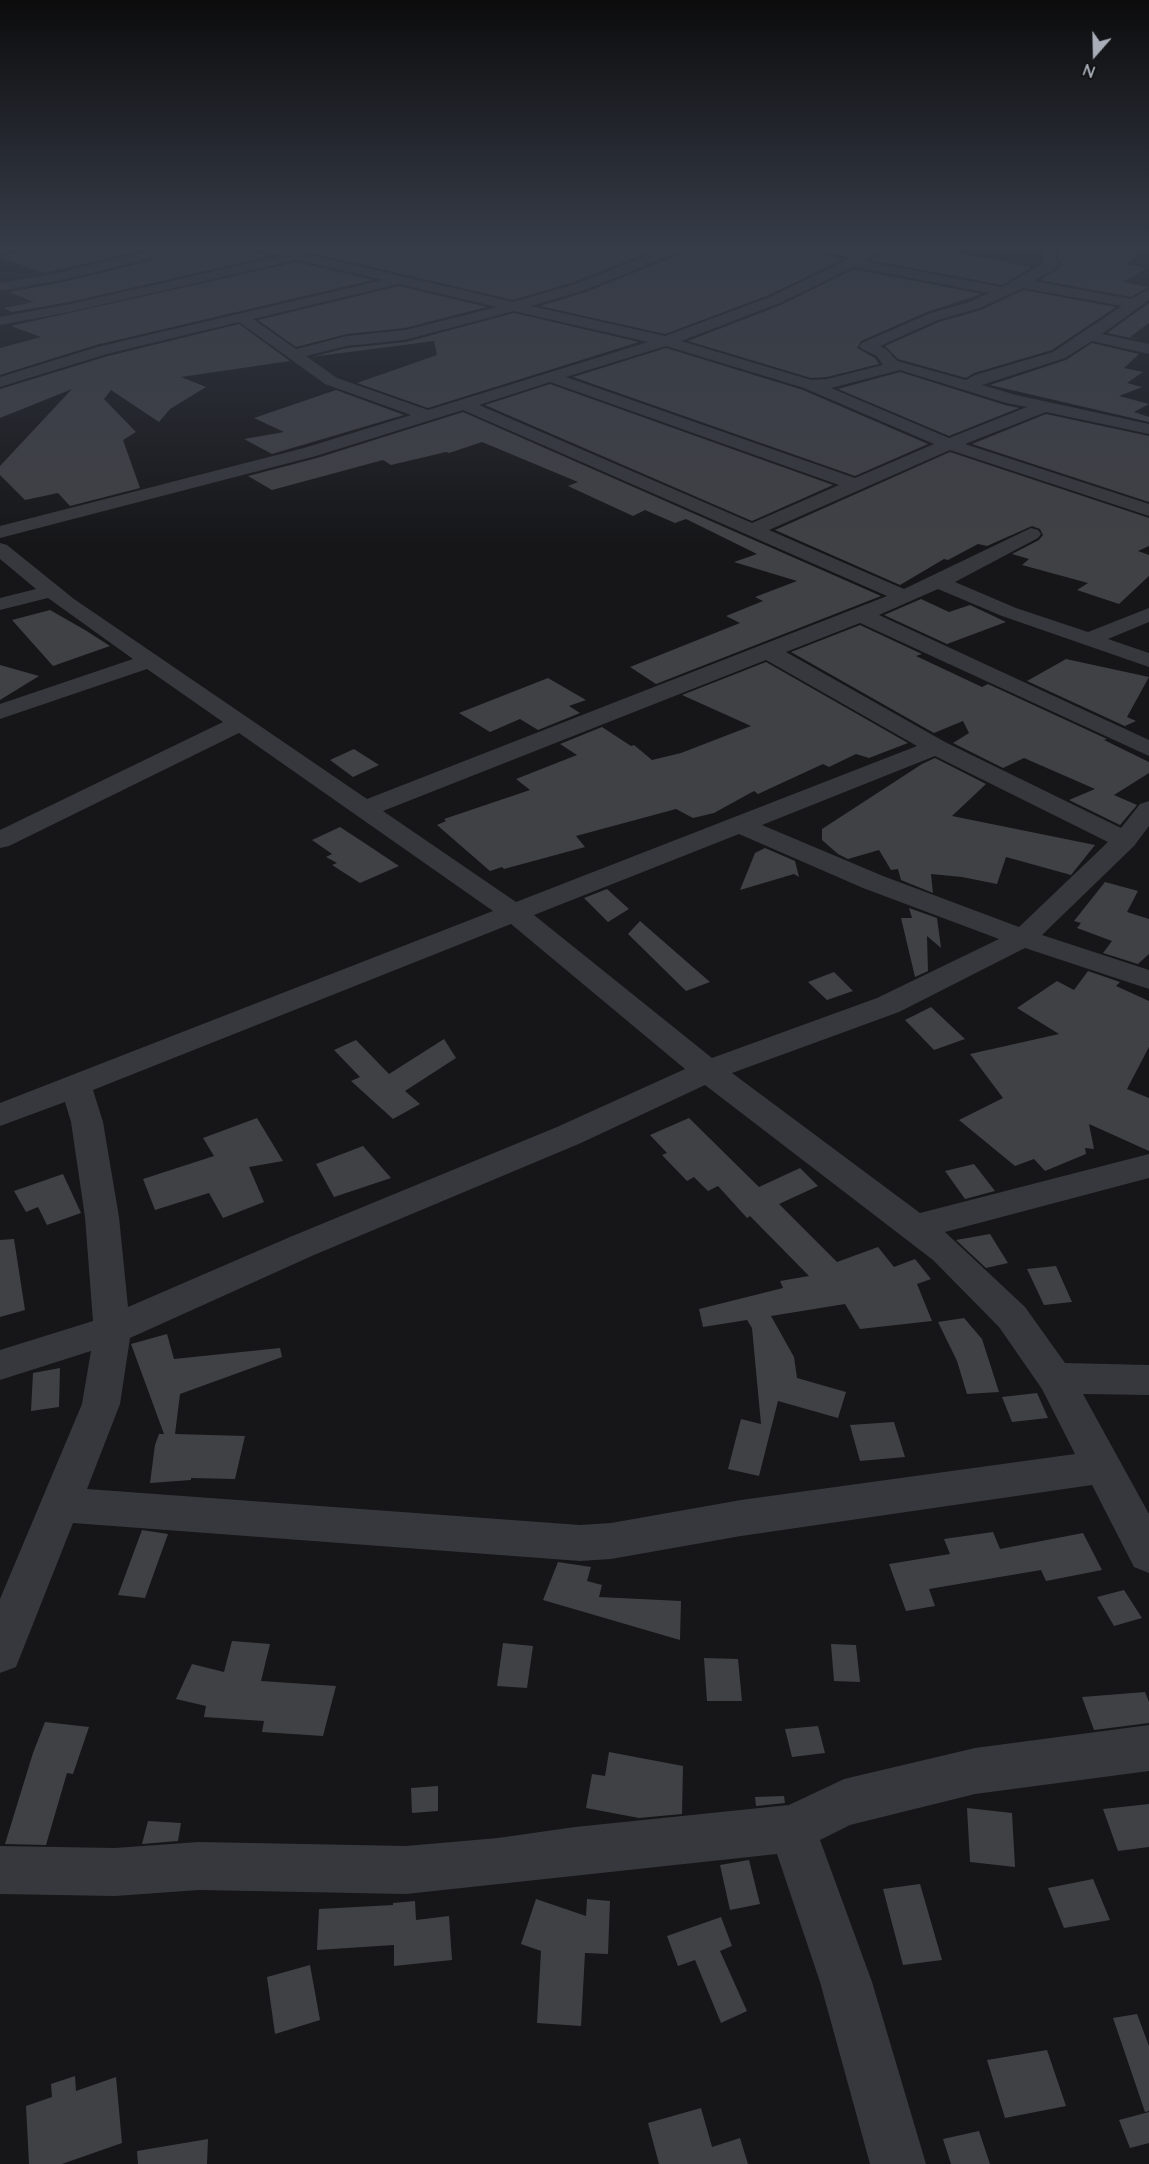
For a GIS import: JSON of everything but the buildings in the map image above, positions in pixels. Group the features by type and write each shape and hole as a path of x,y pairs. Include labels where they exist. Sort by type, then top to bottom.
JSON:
{"street":[{"path":"0,382 114,348"},
{"path":"285,348 342,386 430,416"},
{"path":"294,354 317,348"},
{"path":"0,532 253,467 430,416 645,348"},
{"path":"688,348 810,386 949,444 1149,510"},
{"path":"871,348 882,353 892,365"},
{"path":"968,386 981,378 1059,355 1070,348"},
{"path":"810,386 827,384 892,365 907,367 1043,407 1149,429"},
{"path":"553,378 856,484"},
{"path":"466,405 903,596"},
{"path":"753,530 949,444 1043,407"},
{"path":"365,809 861,615 938,582 1031,534"},
{"path":"0,549 52,591 514,913 708,1071 945,1251 1012,1317 1055,1378 1149,1554"},
{"path":"938,582 1009,612 1149,660"},
{"path":"0,604 52,591"},
{"path":"1087,640 1149,614"},
{"path":"861,615 1149,748"},
{"path":"769,652 936,747 1125,840"},
{"path":"0,712 150,660"},
{"path":"0,840 240,723"},
{"path":"0,1115 936,747"},
{"path":"0,1365 112,1330 302,1246 569,1134 708,1071 888,1005 1023,939 1125,840 1149,809"},
{"path":"740,824 873,882 1023,939 1149,980"},
{"path":"0,1652 101,1404 112,1330 102,1216 87,1122 76,1086"},
{"path":"913,1228 1149,1166"},
{"path":"1055,1378 1149,1380"},
{"path":"60,1505 143,1509 580,1543 611,1541 741,1518 1102,1467"},
{"path":"0,1870 115,1872 200,1866 406,1869 498,1862 575,1851 792,1829 844,1803 975,1771 1149,1748"},
{"path":"792,1829 846,1982 898,2164"}]}
